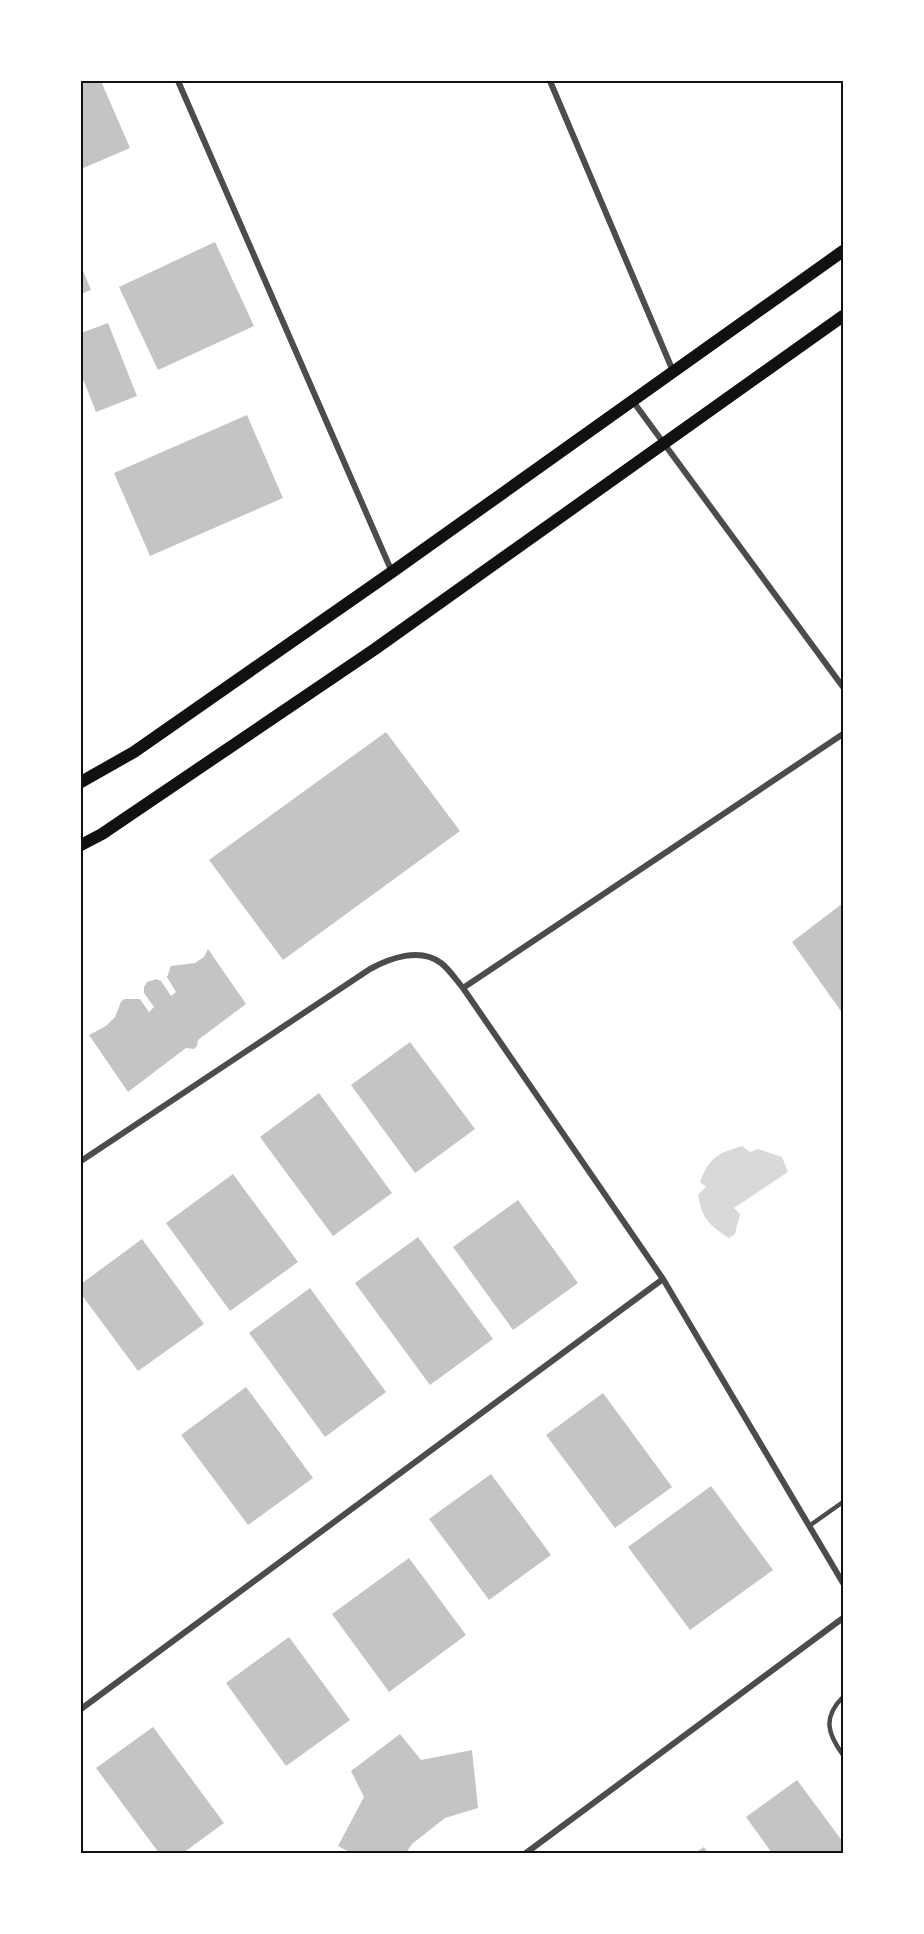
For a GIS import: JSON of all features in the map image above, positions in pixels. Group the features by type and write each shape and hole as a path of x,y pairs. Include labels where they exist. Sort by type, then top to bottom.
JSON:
{"main road":[{"path":"81,782 134,752 392,572 843,251"},
{"path":"81,844 102,834 375,649 843,316"}],"street":[{"path":"178,81 392,572"},
{"path":"550,81 673,371"},
{"path":"632,400 843,687"},
{"path":"463,988 843,734"},
{"path":"81,1161 370,969 387,960 415,956 440,962 463,988 663,1279 843,1583"},
{"path":"81,1708 663,1279"},
{"path":"526,1853 843,1618"}],"lane":[{"path":"809,1526 843,1502"},
{"path":"843,1697 836,1704 829,1727 835,1744 843,1755"}],"shaded area":[{"path":"742,1146 750,1152 758,1149 782,1157 788,1172 734,1208 740,1214 735,1234 729,1238 716,1229 704,1216 698,1195 706,1187 700,1182 711,1162 720,1154"}],"building":[{"path":"81,81 101,81 130,148 81,169"},
{"path":"215,242 254,326 158,370 119,287"},
{"path":"81,266 91,290 81,294"},
{"path":"108,323 137,396 96,412 81,374 81,333"},
{"path":"247,415 283,498 150,556 114,473"},
{"path":"386,732 460,831 283,960 209,860"},
{"path":"843,903 843,1014 792,942"},
{"path":"208,949 246,1004 198,1040 194,1049 186,1048 128,1092 89,1035 106,1026 115,1017 124,999 140,999 149,1012 154,1007 144,993 147,982 156,979 161,981 171,996 176,992 167,977 171,966 195,963 204,957"},
{"path":"410,1042 475,1129 415,1173 351,1085"},
{"path":"319,1093 392,1193 333,1236 260,1137"},
{"path":"233,1174 298,1262 230,1311 166,1223"},
{"path":"518,1200 578,1283 513,1330 453,1247"},
{"path":"418,1237 493,1339 430,1385 355,1283"},
{"path":"142,1239 204,1324 138,1371 81,1294 81,1284"},
{"path":"310,1288 386,1392 325,1437 249,1333"},
{"path":"246,1387 313,1478 248,1525 181,1435"},
{"path":"603,1393 672,1487 615,1528 546,1435"},
{"path":"491,1474 551,1555 489,1600 429,1519"},
{"path":"711,1486 773,1570 690,1630 628,1547"},
{"path":"409,1558 466,1635 389,1692 332,1614"},
{"path":"289,1637 350,1720 286,1766 226,1683"},
{"path":"153,1727 224,1823 183,1853 159,1853 96,1768"},
{"path":"400,1734 421,1760 472,1750 478,1808 445,1818 412,1844 406,1853 351,1853 338,1846 364,1797 351,1771"},
{"path":"797,1780 843,1842 843,1853 772,1853 746,1817"},
{"path":"704,1847 708,1853 695,1853"}]}
